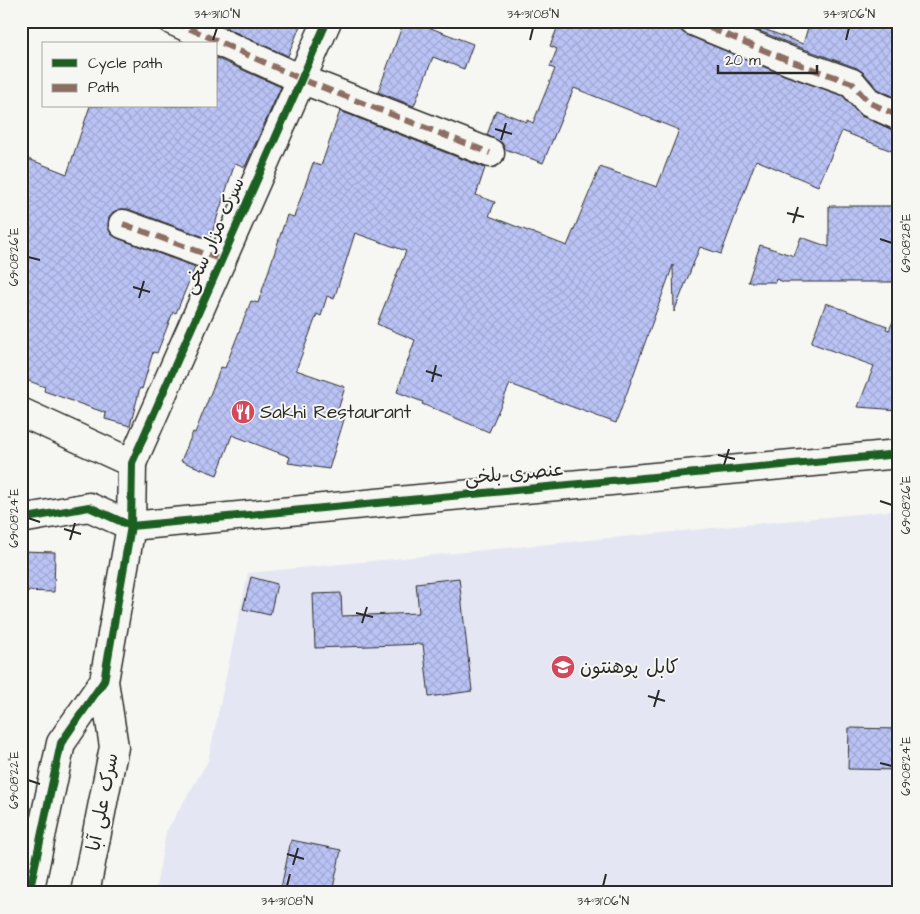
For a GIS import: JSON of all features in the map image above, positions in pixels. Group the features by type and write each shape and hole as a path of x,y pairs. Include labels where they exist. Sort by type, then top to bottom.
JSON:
{"street":[{"path":"173,21 301,79 490,153"},
{"name":"سرک مزار سخی","path":"132,463 327,21"},
{"path":"693,21 790,61 852,83 868,102 899,116"},
{"path":"123,224 222,260"},
{"path":"21,412 132,463 132,526 104,681 61,743 29,893"},
{"name":"عنصری بلخی","path":"132,526 899,454"},
{"path":"21,519 89,507 132,526"},
{"name":"سرک علی آبا","path":"85,893 114,747 104,681"}],"shaded area":[{"name":"کابل پوهنتون","path":"899,510 899,893 155,893 166,832 208,761 248,573"}],"building":[{"path":"229,21 302,21 288,56 226,28"},
{"path":"404,21 412,21 473,44 464,69 433,57 414,106 378,92"},
{"path":"560,21 678,21 680,30 687,35 784,75 843,96 861,116 899,131 899,154 842,131 818,186 756,160 721,254 700,247 674,312 673,265 616,423 510,384 489,432 397,392 415,340 377,324 406,251 355,233 334,299 327,296 321,316 317,314 296,370 345,387 338,410 346,413 329,469 288,463 290,457 232,435 217,475 181,461 193,432 195,433 221,367 225,368 251,301 258,303 287,215 294,217 313,163 321,166 340,111 485,168 476,195 495,202 489,216 567,246 600,167 657,187 679,130 574,88 543,163 505,149 502,143 487,135 496,110 533,123 555,69 550,67 557,49 550,46"},
{"path":"735,21 743,21 803,44 810,21 899,21 899,99 878,89 857,68"},
{"path":"218,59 281,87 245,167 235,163 210,239 128,209 120,209 113,212 109,218 108,227 111,234 117,238 195,267 176,313 173,312 157,353 153,352 142,389 140,388 130,426 105,419 106,413 44,391 45,387 21,378 21,156 67,174 89,108 218,108"},
{"path":"829,206 899,206 899,282 784,282 776,279 775,282 748,282 760,245 794,256 801,237 829,247"},
{"path":"826,303 887,326 886,329 889,330 899,309 899,410 858,407 874,366 811,343"},
{"path":"21,551 55,552 54,592 21,591"},
{"path":"251,577 277,584 270,615 243,609"},
{"path":"459,578 472,691 429,697 423,644 315,648 313,594 341,593 342,616 419,613 416,583"},
{"path":"849,728 899,729 899,770 848,769"},
{"path":"291,840 341,850 332,893 280,893"}],"marked path":[{"path":"173,21 301,79 490,153"},
{"path":"693,21 790,61 852,83 868,102 899,116"},
{"path":"123,224 222,260"}],"cycle path":[{"path":"29,893 61,743 104,681 131,526 132,463 327,21"},
{"path":"21,519 89,507 131,526 899,454"}],"place":[{"name":"Sakhi Restaurant","path":"243,412"},
{"name":"کابل پوهنتون","path":"563,667"}]}
